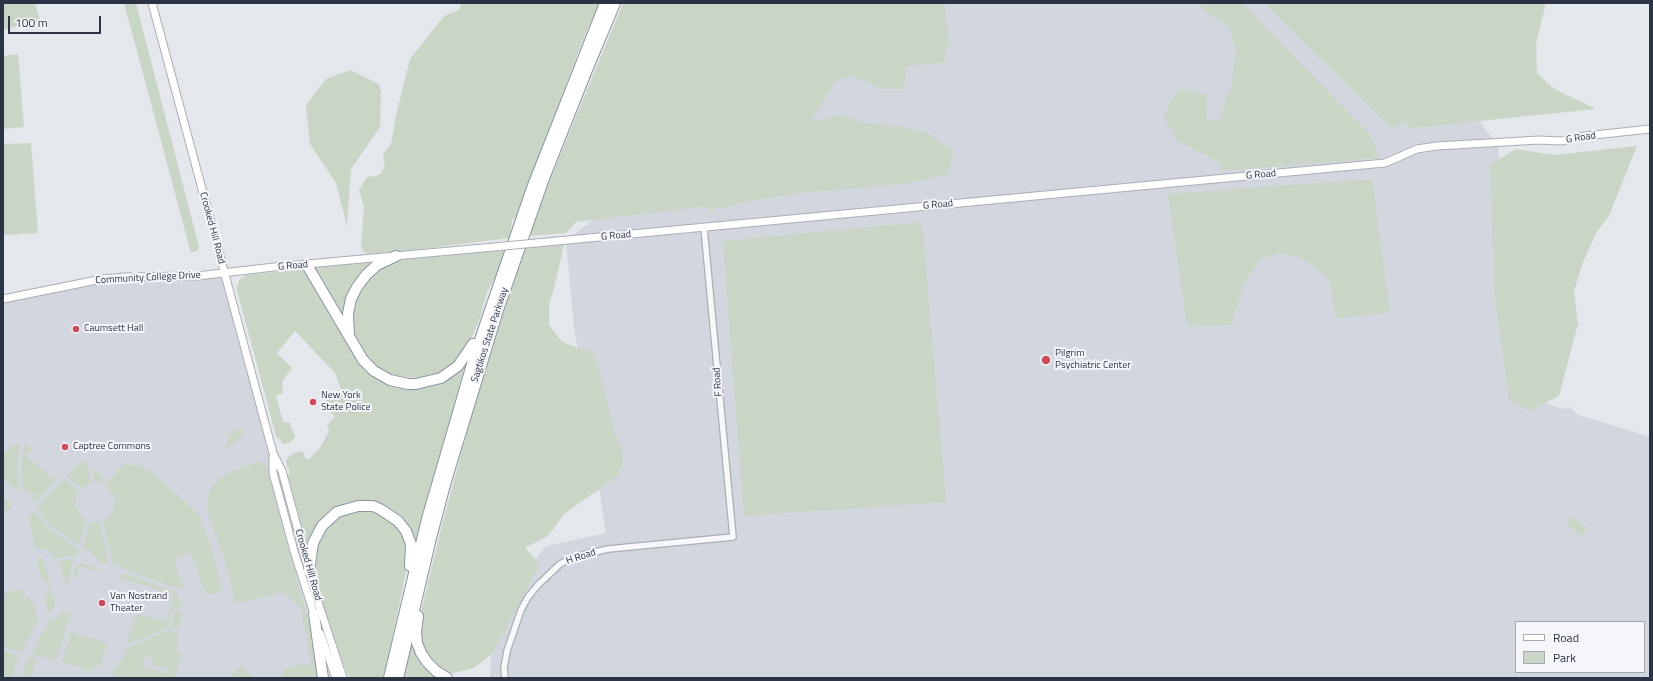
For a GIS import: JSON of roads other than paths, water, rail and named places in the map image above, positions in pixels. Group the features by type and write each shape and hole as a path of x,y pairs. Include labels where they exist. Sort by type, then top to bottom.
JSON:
{"highway":[{"name":"Sagtikos State Parkway","path":"389,678 438,479 464,387 516,231 548,145 605,3"},
{"name":"Sagtikos State Parkway","path":"398,678 431,538 463,420 513,264 567,119 615,3"},
{"path":"350,340 348,313 351,299 357,287 366,274 377,266 396,256"},
{"path":"307,264 363,360 374,371 382,376 403,383 425,383 441,378 458,366 467,355 486,321"},
{"path":"309,571 315,537 331,516 343,509 358,506 373,506 387,512 403,526 411,544 412,556 404,616"},
{"path":"431,538 417,621 417,643 427,662 447,678"},
{"path":"314,614 323,678"}],"street":[{"name":"Crooked Hill Road","path":"152,3 273,453 282,471 309,571 343,678"},
{"name":"G Road","path":"224,273 1385,163 1417,149 1437,146 1531,140 1561,141 1585,136 1650,129"},
{"name":"F Road","path":"704,228 733,537"},
{"name":"Community College Drive","path":"3,299 102,279 186,277 224,273"},
{"name":"Crooked Hill Road","path":"273,453 273,473 294,552 336,678"},
{"name":"H Road","path":"505,678 504,668 507,651 521,610 528,597 538,584 560,564 574,557 608,549 733,537"}],"place":[{"name":"Caumsett Hall","path":"76,329"},
{"name":"Pilgrim Psychiatric Center","path":"1046,360"},
{"name":"New York State Police","path":"313,402"},
{"name":"Captree Commons","path":"65,447"},
{"name":"Van Nostrand Theater","path":"102,603"}]}
